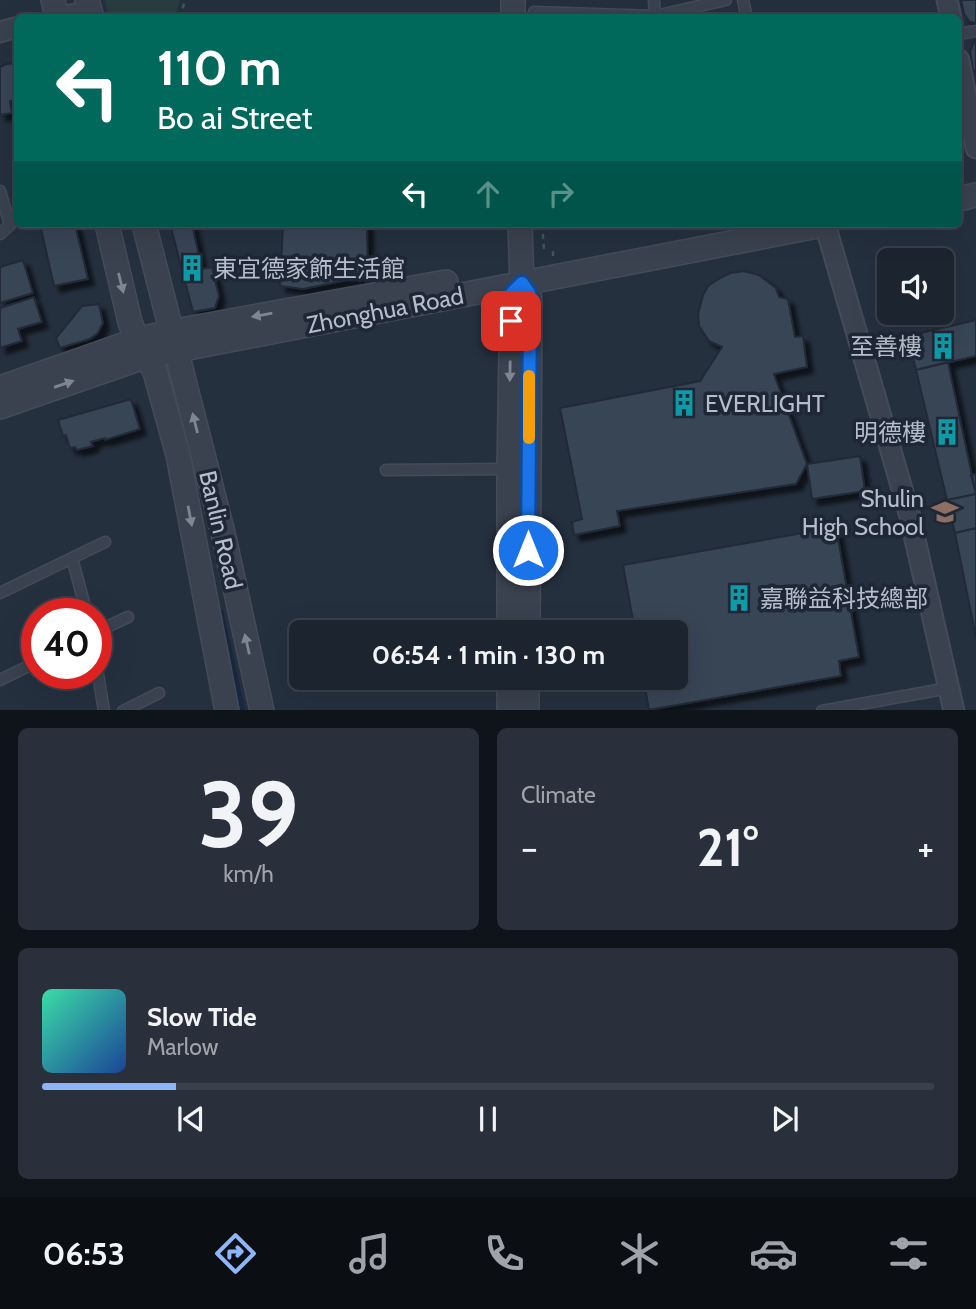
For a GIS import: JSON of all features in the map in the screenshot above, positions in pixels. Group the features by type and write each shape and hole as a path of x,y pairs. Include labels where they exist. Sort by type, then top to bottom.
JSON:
{"street":[{"path":"69,14 90,9"},
{"path":"962,76 976,148"},
{"name":"Banlin Road","path":"108,228 130,322 155,372 177,454 227,710"},
{"name":"Banlin Road","path":"145,228 223,533 262,710"},
{"path":"520,228 522,276 529,293 530,306 528,620"},
{"name":"Zhonghua Road","path":"522,276 731,228"},
{"path":"827,228 909,513 954,710"},
{"name":"Zhonghua Road","path":"142,348 777,229"},
{"path":"509,620 512,296 522,276"},
{"path":"0,388 142,348"},
{"path":"0,407 142,348"},
{"path":"509,690 509,710"},
{"path":"527,690 527,710"}],"lane":[{"path":"668,14 726,0"},
{"path":"0,191 10,225 0,234"},
{"path":"386,470 509,469"},
{"path":"0,593 105,542"},
{"path":"72,558 83,598"},
{"path":"112,624 128,617"},
{"path":"0,680 21,670"},
{"path":"822,710 949,688"},
{"path":"100,689 104,710"},
{"path":"123,710 159,693"}],"path":[{"path":"542,228 544,249"}],"green space":[{"path":"105,0 180,0 176,14 108,14"}],"building":[{"path":"961,0 976,0 976,23 970,22 964,14"},
{"path":"976,38 976,70 973,71 970,51"},
{"path":"14,63 14,100 10,101 12,113 0,115 0,67"},
{"path":"76,228 88,279 54,286 41,229"},
{"name":"東宜德家飾生活館","path":"171,228 193,228 202,269 212,267 219,296 215,308 193,312"},
{"path":"283,228 367,228 368,276 303,289 280,286"},
{"path":"23,260 33,293 0,303 0,267"},
{"name":"EVERLIGHT","path":"744,271 759,275 776,288 779,297 788,299 795,337 803,336 807,367 774,374 807,464 796,484 617,511 620,526 574,535 572,522 582,519 560,408 700,381 722,347 709,341 699,326 698,314 703,295 708,286 720,278"},
{"path":"34,297 42,322 18,329 22,341 0,348 0,308"},
{"path":"99,304 103,323 98,333 90,339 60,348 56,338 82,306"},
{"name":"至善樓","path":"976,320 976,356 916,370 908,336"},
{"name":"明德樓","path":"948,362 976,494 947,500 916,370"},
{"path":"131,399 140,429 91,442 93,446 77,450 75,447 70,448 58,420"},
{"path":"860,456 865,491 812,499 807,464"},
{"path":"976,474 976,494 971,475"},
{"path":"976,494 976,528 955,533 947,500"},
{"name":"嘉聯益科技總部","path":"836,527 859,657 839,661 841,676 649,710 645,690 688,690 688,620 633,620 623,565"},
{"path":"976,528 976,638 955,533"}],"waterway":[{"path":"221,612 243,710"}],"slow traffic":[{"path":"529,376 529,438"}],"place":[{"name":"東宜德家飾生活館","path":"192,268"},
{"name":"至善樓","path":"943,346"},
{"name":"EVERLIGHT","path":"684,403"},
{"name":"明德樓","path":"947,432"},
{"name":"Shulin High School","path":"945,512"},
{"name":"嘉聯益科技總部","path":"739,598"}],"route":[{"path":"511,321 512,293 522,283 529,293 530,306 528,550"}]}
